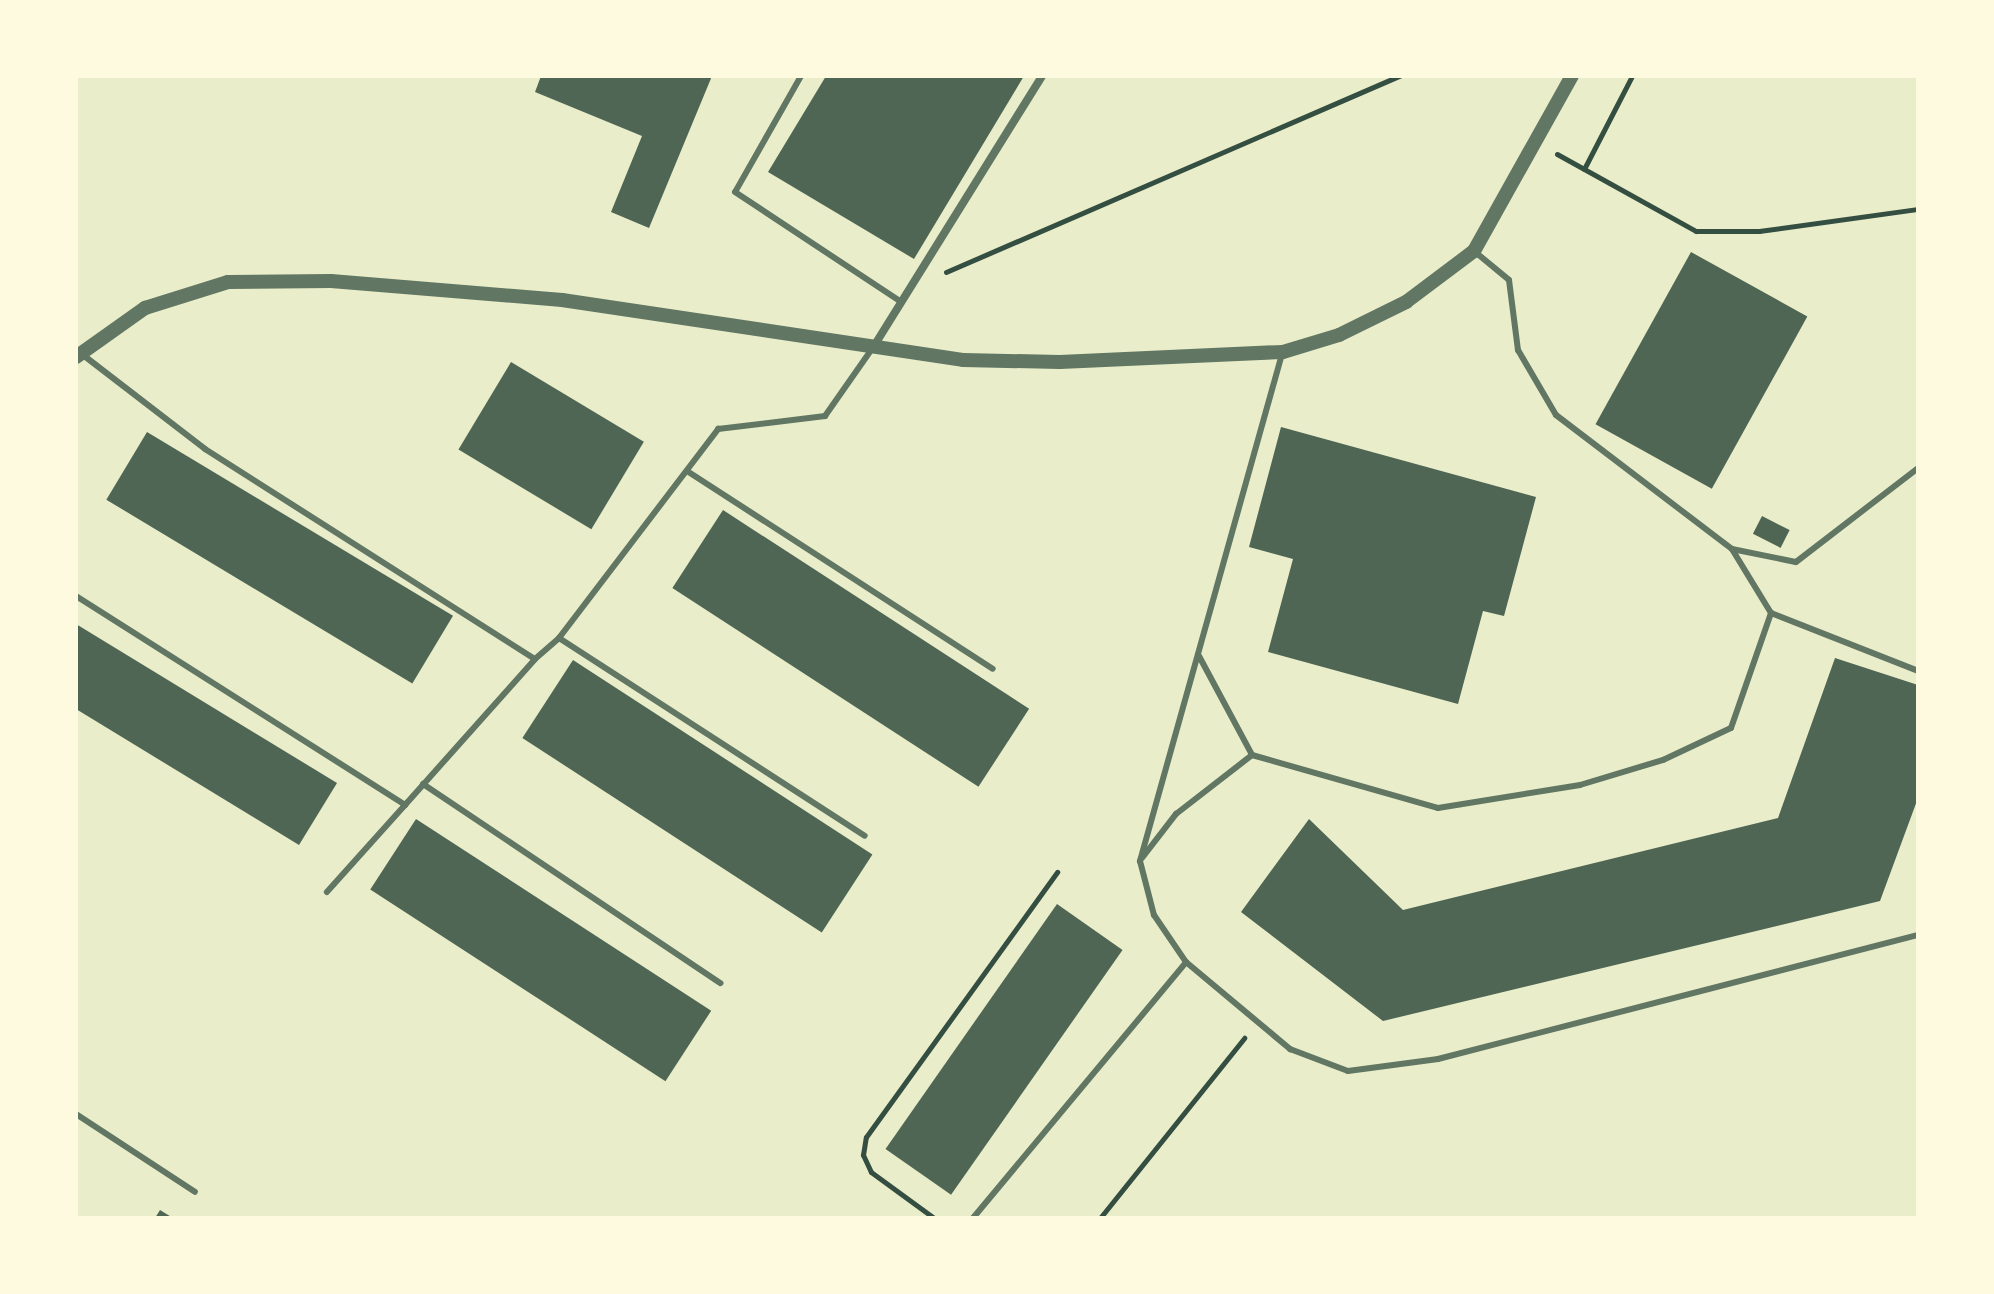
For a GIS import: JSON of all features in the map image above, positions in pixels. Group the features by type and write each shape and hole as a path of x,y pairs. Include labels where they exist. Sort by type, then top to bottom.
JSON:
{"street":[{"path":"874,346 1042,76"},
{"path":"78,353 145,308 228,282 302,281 562,300 963,360 1060,362 1283,352 1339,335 1406,302 1474,251 1572,76"}],"lane":[{"path":"801,76 735,192 901,302"},
{"path":"1474,251 1509,280 1518,350 1556,415 1732,549 1771,613 1918,671"},
{"path":"327,892 535,659 559,638 718,429 825,416 874,346"},
{"path":"1283,352 1140,861 1154,915 1186,962 1290,1049 1348,1071 1438,1059 1918,935"},
{"path":"78,353 205,449 535,659"},
{"path":"1732,549 1796,562 1918,468"},
{"path":"687,471 993,669"},
{"path":"76,596 405,805"},
{"path":"1199,656 1252,755 1438,808 1580,785 1663,760 1731,728 1771,613"},
{"path":"559,638 865,836"},
{"path":"1140,861 1176,814 1252,755"},
{"path":"423,784 720,983"},
{"path":"973,1218 1186,962"},
{"path":"76,1114 195,1192"}],"path":[{"path":"914,280 965,266 1400,76"},
{"path":"1584,169 1632,76"},
{"path":"1536,143 1696,231 1759,231 1918,209"},
{"path":"934,1218 871,1172 863,1155 866,1137 1057,872"},
{"path":"1100,1218 1257,1022"}],"building":[{"path":"541,76 712,76 649,228 611,212 642,136 535,92"},
{"path":"826,76 1024,76 914,259 768,172"},
{"path":"1691,252 1807,316 1712,489 1595,424"},
{"path":"511,362 644,442 591,529 458,449"},
{"path":"1281,427 1536,497 1504,616 1483,611 1458,704 1268,652 1293,559 1249,547"},
{"path":"147,432 453,616 412,684 106,500"},
{"path":"723,510 1029,709 978,787 672,588"},
{"path":"1762,516 1790,530 1781,548 1753,534"},
{"path":"76,624 337,783 299,845 76,709"},
{"path":"1835,658 1918,685 1918,798 1880,901 1383,1021 1241,912 1309,819 1403,910 1778,818"},
{"path":"573,660 872,854 822,932 522,738"},
{"path":"416,819 711,1011 665,1081 370,889"},
{"path":"1057,904 1123,950 951,1195 886,1149"},
{"path":"160,1210 173,1218 155,1218"}]}
